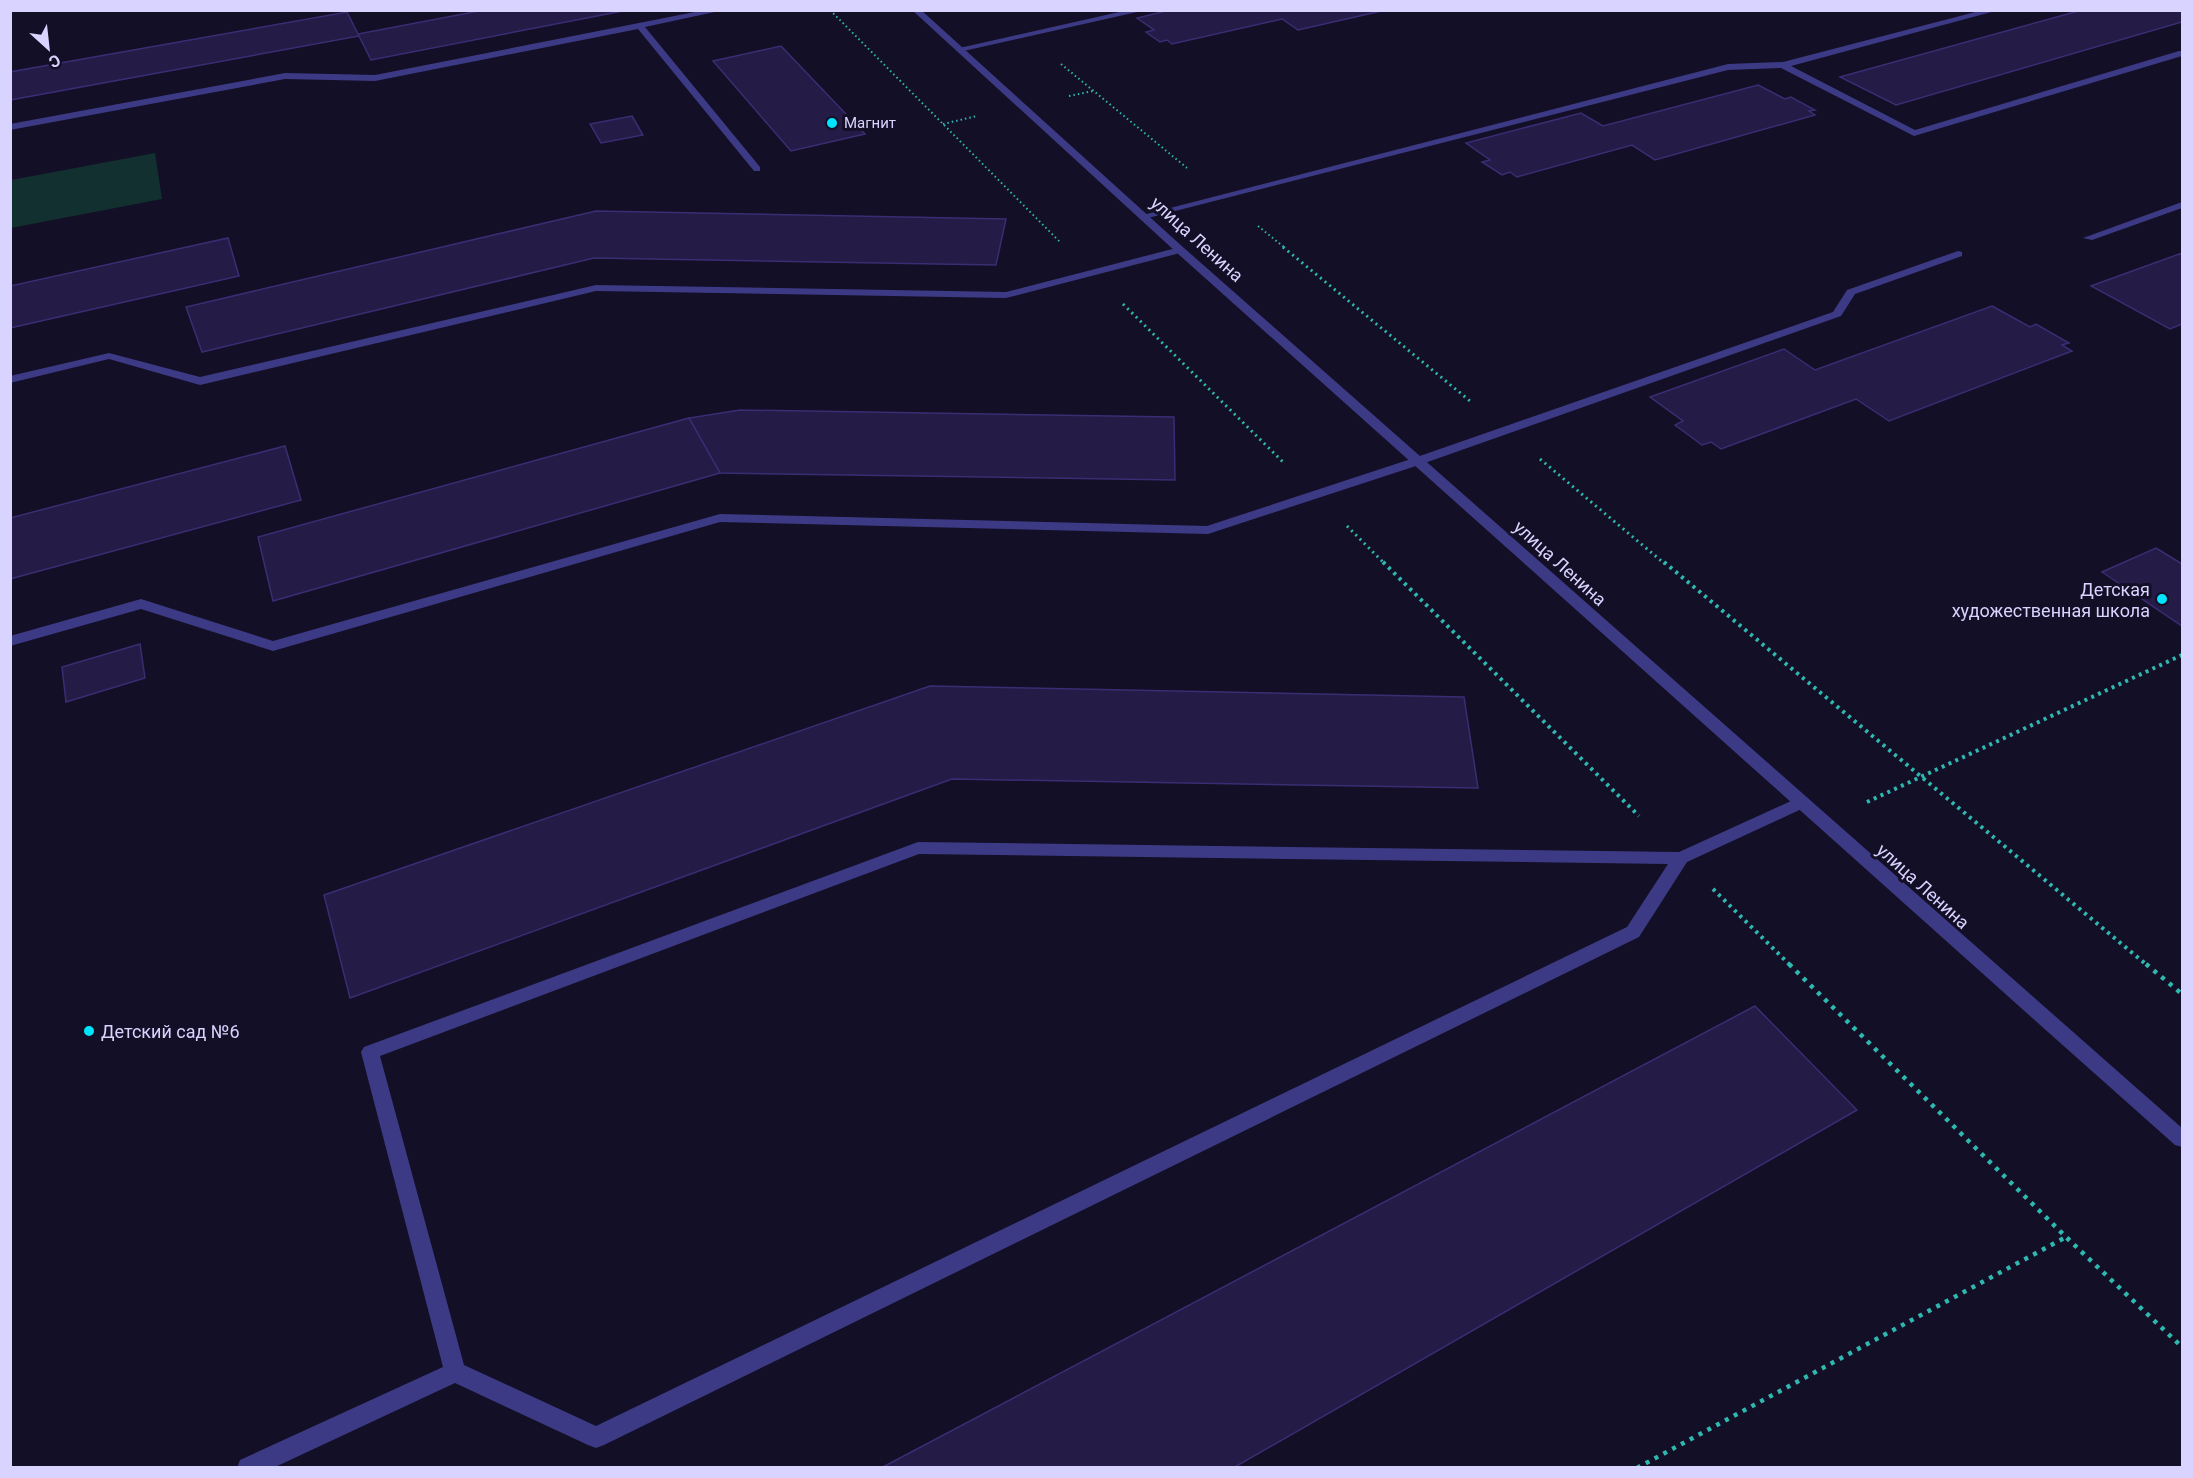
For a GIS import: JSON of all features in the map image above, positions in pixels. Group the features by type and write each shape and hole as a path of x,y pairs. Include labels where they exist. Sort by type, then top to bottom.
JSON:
{"street":[{"path":"10,127 285,76 375,78 720,10"},
{"name":"улица Ленина","path":"916,10 1180,250 2182,1139"},
{"path":"959,49 1142,10"},
{"path":"1144,216 1728,67 1783,65 1995,10"},
{"path":"640,26 756,169"},
{"path":"1783,65 1914,133 2182,54"},
{"path":"2088,238 2182,205"},
{"path":"10,380 109,356 200,381 596,288 1006,295 1180,250"},
{"path":"10,641 141,604 273,646 720,518 1208,530 1418,460 1837,314 1851,292 1958,254"},
{"path":"455,1372 370,1052 918,848 1681,858 1802,802"},
{"path":"248,1467 455,1372 596,1437 1633,932 1681,858"}],"path":[{"path":"830,10 1090,272 1681,858 2066,1237 2182,1347"},
{"path":"1025,35 1504,429 2182,994"},
{"path":"943,124 982,115"},
{"path":"1824,822 2182,654"},
{"path":"1637,1467 2066,1237"}],"green space":[{"path":"155,153 162,199 11,228 11,180"}],"building":[{"path":"484,10 628,10 371,60 358,34"},
{"path":"1170,10 1386,10 1298,30 1282,19 1172,44 1167,40 1160,42 1146,32 1154,30 1137,18"},
{"path":"2082,10 2182,10 2182,22 1896,105 1840,77"},
{"path":"347,12 359,36 10,100 10,72"},
{"path":"781,46 865,134 791,151 713,61"},
{"path":"1758,85 1785,99 1791,97 1815,110 1809,111 1815,115 1655,160 1632,145 1517,177 1510,172 1502,175 1482,162 1490,160 1466,143 1581,113 1603,126"},
{"path":"632,116 643,135 601,143 590,124"},
{"path":"596,211 1006,219 996,265 594,258 202,352 186,307"},
{"path":"228,238 239,276 10,328 10,286"},
{"path":"2182,253 2182,324 2170,329 2091,286"},
{"path":"1992,306 2030,327 2036,324 2069,343 2062,345 2072,351 1889,421 1856,399 1721,449 1711,442 1702,445 1675,425 1683,421 1650,397 1784,349 1815,370"},
{"path":"740,410 1174,417 1175,480 720,473 689,418"},
{"path":"689,418 720,473 273,601 258,537"},
{"path":"285,446 301,500 10,579 10,518"},
{"name":"Детская художественная школа","path":"2156,548 2182,564 2182,626 2102,572"},
{"path":"140,644 145,678 66,702 62,667"},
{"path":"930,686 1464,697 1478,788 952,779 350,998 324,895"},
{"path":"1755,1006 1857,1110 1233,1468 881,1468"}],"place":[{"name":"Магнит","path":"832,123"},
{"name":"Детская художественная школа","path":"2162,599"},
{"name":"Детский сад №6","path":"89,1031"}]}
